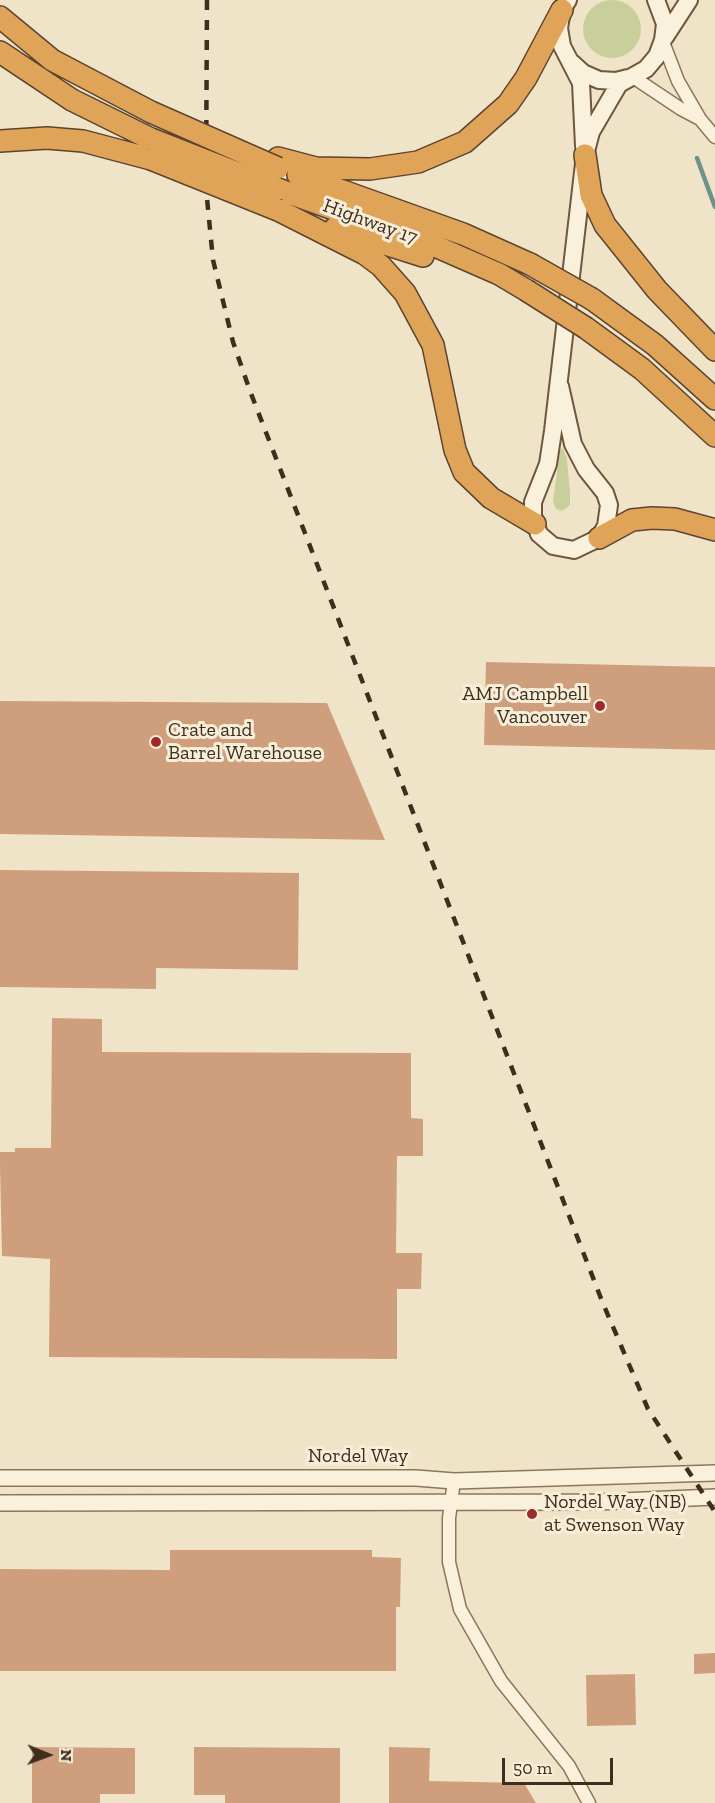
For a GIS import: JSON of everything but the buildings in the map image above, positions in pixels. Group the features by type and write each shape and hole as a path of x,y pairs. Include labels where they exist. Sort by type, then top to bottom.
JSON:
{"highway":[{"path":"278,181 316,168 370,169 418,162 465,142 508,104 526,78 565,5"},
{"name":"Highway 17","path":"0,17 52,60 278,181 499,274 586,328 642,369 715,436"},
{"name":"Highway 17","path":"0,51 72,100 151,149 278,181 463,234 530,264 592,299 655,345 715,399"},
{"path":"0,141 46,138 151,149"},
{"path":"585,155 591,195 605,225 657,290 715,350"},
{"path":"278,181 381,266 399,285 416,309 433,345 455,450 464,472 491,498 535,524"},
{"path":"599,538 633,520 652,518 675,519 715,530"}],"main road":[{"path":"656,0 664,24 663,41"},
{"path":"585,155 591,132 619,84 646,69 657,56 663,41 689,0"},
{"path":"560,386 573,444 608,500 608,520 599,538 578,549 564,550 544,540 535,524 533,502 548,464 560,386 585,155 583,95 571,62 562,46 559,28 565,5"},
{"path":"571,62 584,73 599,80 616,81 632,77"}],"street":[{"path":"663,41 678,81 700,119 715,137"},
{"path":"632,77 681,110 700,119"},
{"name":"Nordel Way","path":"0,1478 404,1478 454,1481 595,1479 715,1473"},
{"path":"454,1481 449,1562 460,1610 501,1681 569,1766 589,1803"},
{"path":"0,1503 598,1502 715,1497"}],"green space":[{"path":"612,0 623,2 636,13 641,29 639,40 628,53 612,58 601,56 588,45 583,29 585,18 596,5"},
{"path":"563,448 567,459 570,505 562,511 556,509 553,502 560,450"}],"waterway":[{"path":"697,158 715,207"}],"railway":[{"path":"207,0 206,188 213,260 233,342 602,1301 648,1409 715,1512"}],"place":[{"name":"AMJ Campbell Vancouver","path":"600,706"},
{"name":"Crate and Barrel Warehouse","path":"156,742"},
{"name":"Nordel Way (NB) at Swenson Way","path":"532,1514"}]}
